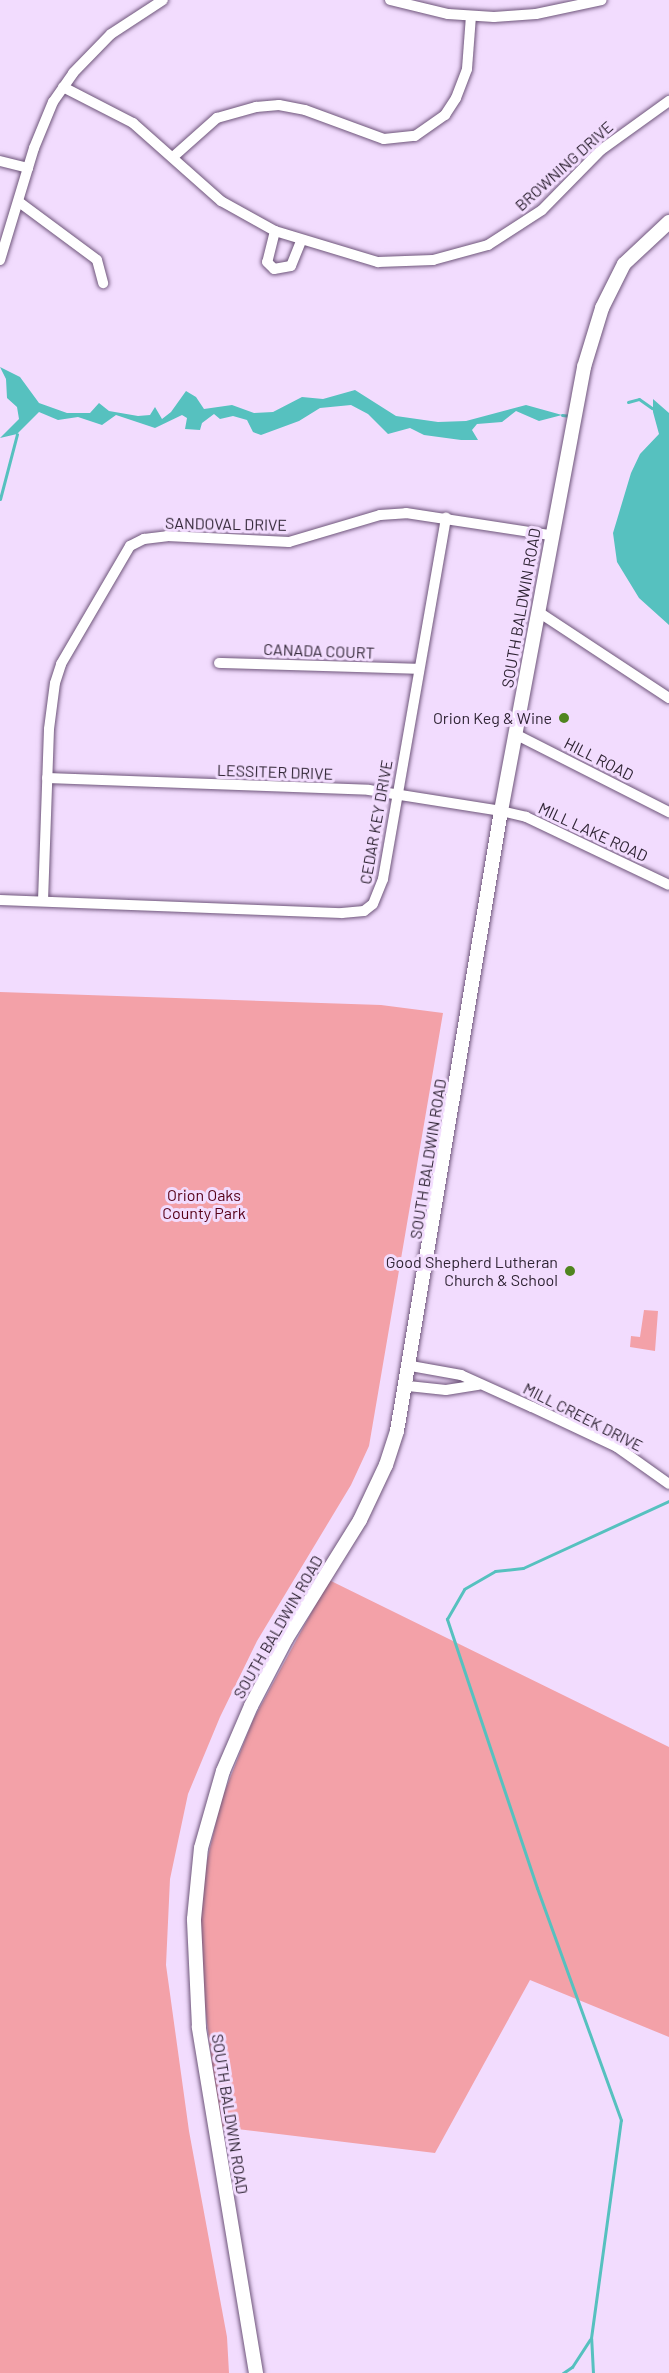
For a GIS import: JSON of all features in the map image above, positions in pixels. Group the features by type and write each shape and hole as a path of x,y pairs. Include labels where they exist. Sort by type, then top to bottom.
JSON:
{"main road":[{"name":"SOUTH BALDWIN ROAD","path":"256,2373 199,2027 194,1930 201,1848 223,1771 251,1706 286,1639 376,1488 398,1431 408,1386 501,811 550,535 584,367 602,308 624,264 669,222"}],"street":[{"path":"0,260 44,121 63,87 111,34 163,0"},
{"path":"390,0 471,16 536,14 602,0"},
{"path":"173,157 217,118 256,107 279,105 305,110 384,139 415,136 445,115 456,98 467,69 471,16"},
{"name":"BROWNING DRIVE","path":"63,87 133,123 221,201 274,231 301,241 378,262 433,260 488,245 542,210 601,150 669,101"},
{"path":"0,161 28,168"},
{"path":"19,202 97,260 103,283"},
{"path":"274,231 267,262 274,269 291,266 301,241"},
{"name":"SANDOVAL DRIVE","path":"43,902 50,707 61,664 130,546 144,539 168,537 289,542 380,515 406,513 446,517 550,535"},
{"name":"CEDAR KEY DRIVE","path":"0,900 364,911 379,893 446,517"},
{"path":"537,611 669,698"},
{"name":"CANADA COURT","path":"219,663 419,669"},
{"name":"HILL ROAD","path":"515,734 669,812"},
{"name":"LESSITER DRIVE","path":"46,778 397,794 501,811"},
{"name":"MILL LAKE ROAD","path":"501,811 553,829 669,885"},
{"name":"MILL CREEK DRIVE","path":"411,1366 461,1375 617,1447 669,1484"},
{"path":"408,1386 446,1390 479,1385"}],"green space":[{"name":"Orion Oaks County Park","path":"0,992 381,1005 443,1013 369,1446 351,1485 257,1641 220,1717 188,1794 170,1879 166,1965 189,2131 227,2337 229,2373 0,2373"},
{"path":"644,1310 658,1311 655,1351 630,1347 631,1336 640,1337"},
{"path":"329,1580 669,1747 669,2037 530,1980 435,2153 220,2127 201,1974 199,1895 221,1801 253,1720"}],"shaded area":[{"path":"0,367 20,377 39,403 67,413 90,413 99,403 109,411 138,416 150,415 155,407 162,419 171,412 186,391 196,397 204,409 232,405 254,413 273,412 302,397 323,399 355,390 396,416 438,422 466,421 526,405 562,415 539,421 516,411 502,422 477,424 472,430 478,440 461,440 424,435 410,428 388,434 368,414 351,405 320,408 299,421 261,435 253,432 247,420 233,416 220,419 214,414 202,423 200,430 185,429 187,418 182,415 155,428 116,415 102,425 78,417 58,420 39,412 17,434 0,438 19,419 17,407 7,398 6,379"},
{"path":"653,399 669,413 669,625 639,598 617,562 613,533 631,473 640,454 659,434 653,412"}],"waterway":[{"path":"628,402 639,399 652,408"},
{"path":"562,415 571,416"},
{"path":"0,499 17,434"},
{"path":"593,2373 591,2338 621,2120 537,1888 447,1619 464,1589 495,1571 523,1568 669,1501"},
{"path":"563,2373 572,2367 590,2339"}],"place":[{"name":"Orion Keg & Wine","path":"564,718"},
{"name":"Good Shepherd Lutheran Church & School","path":"570,1271"}]}
